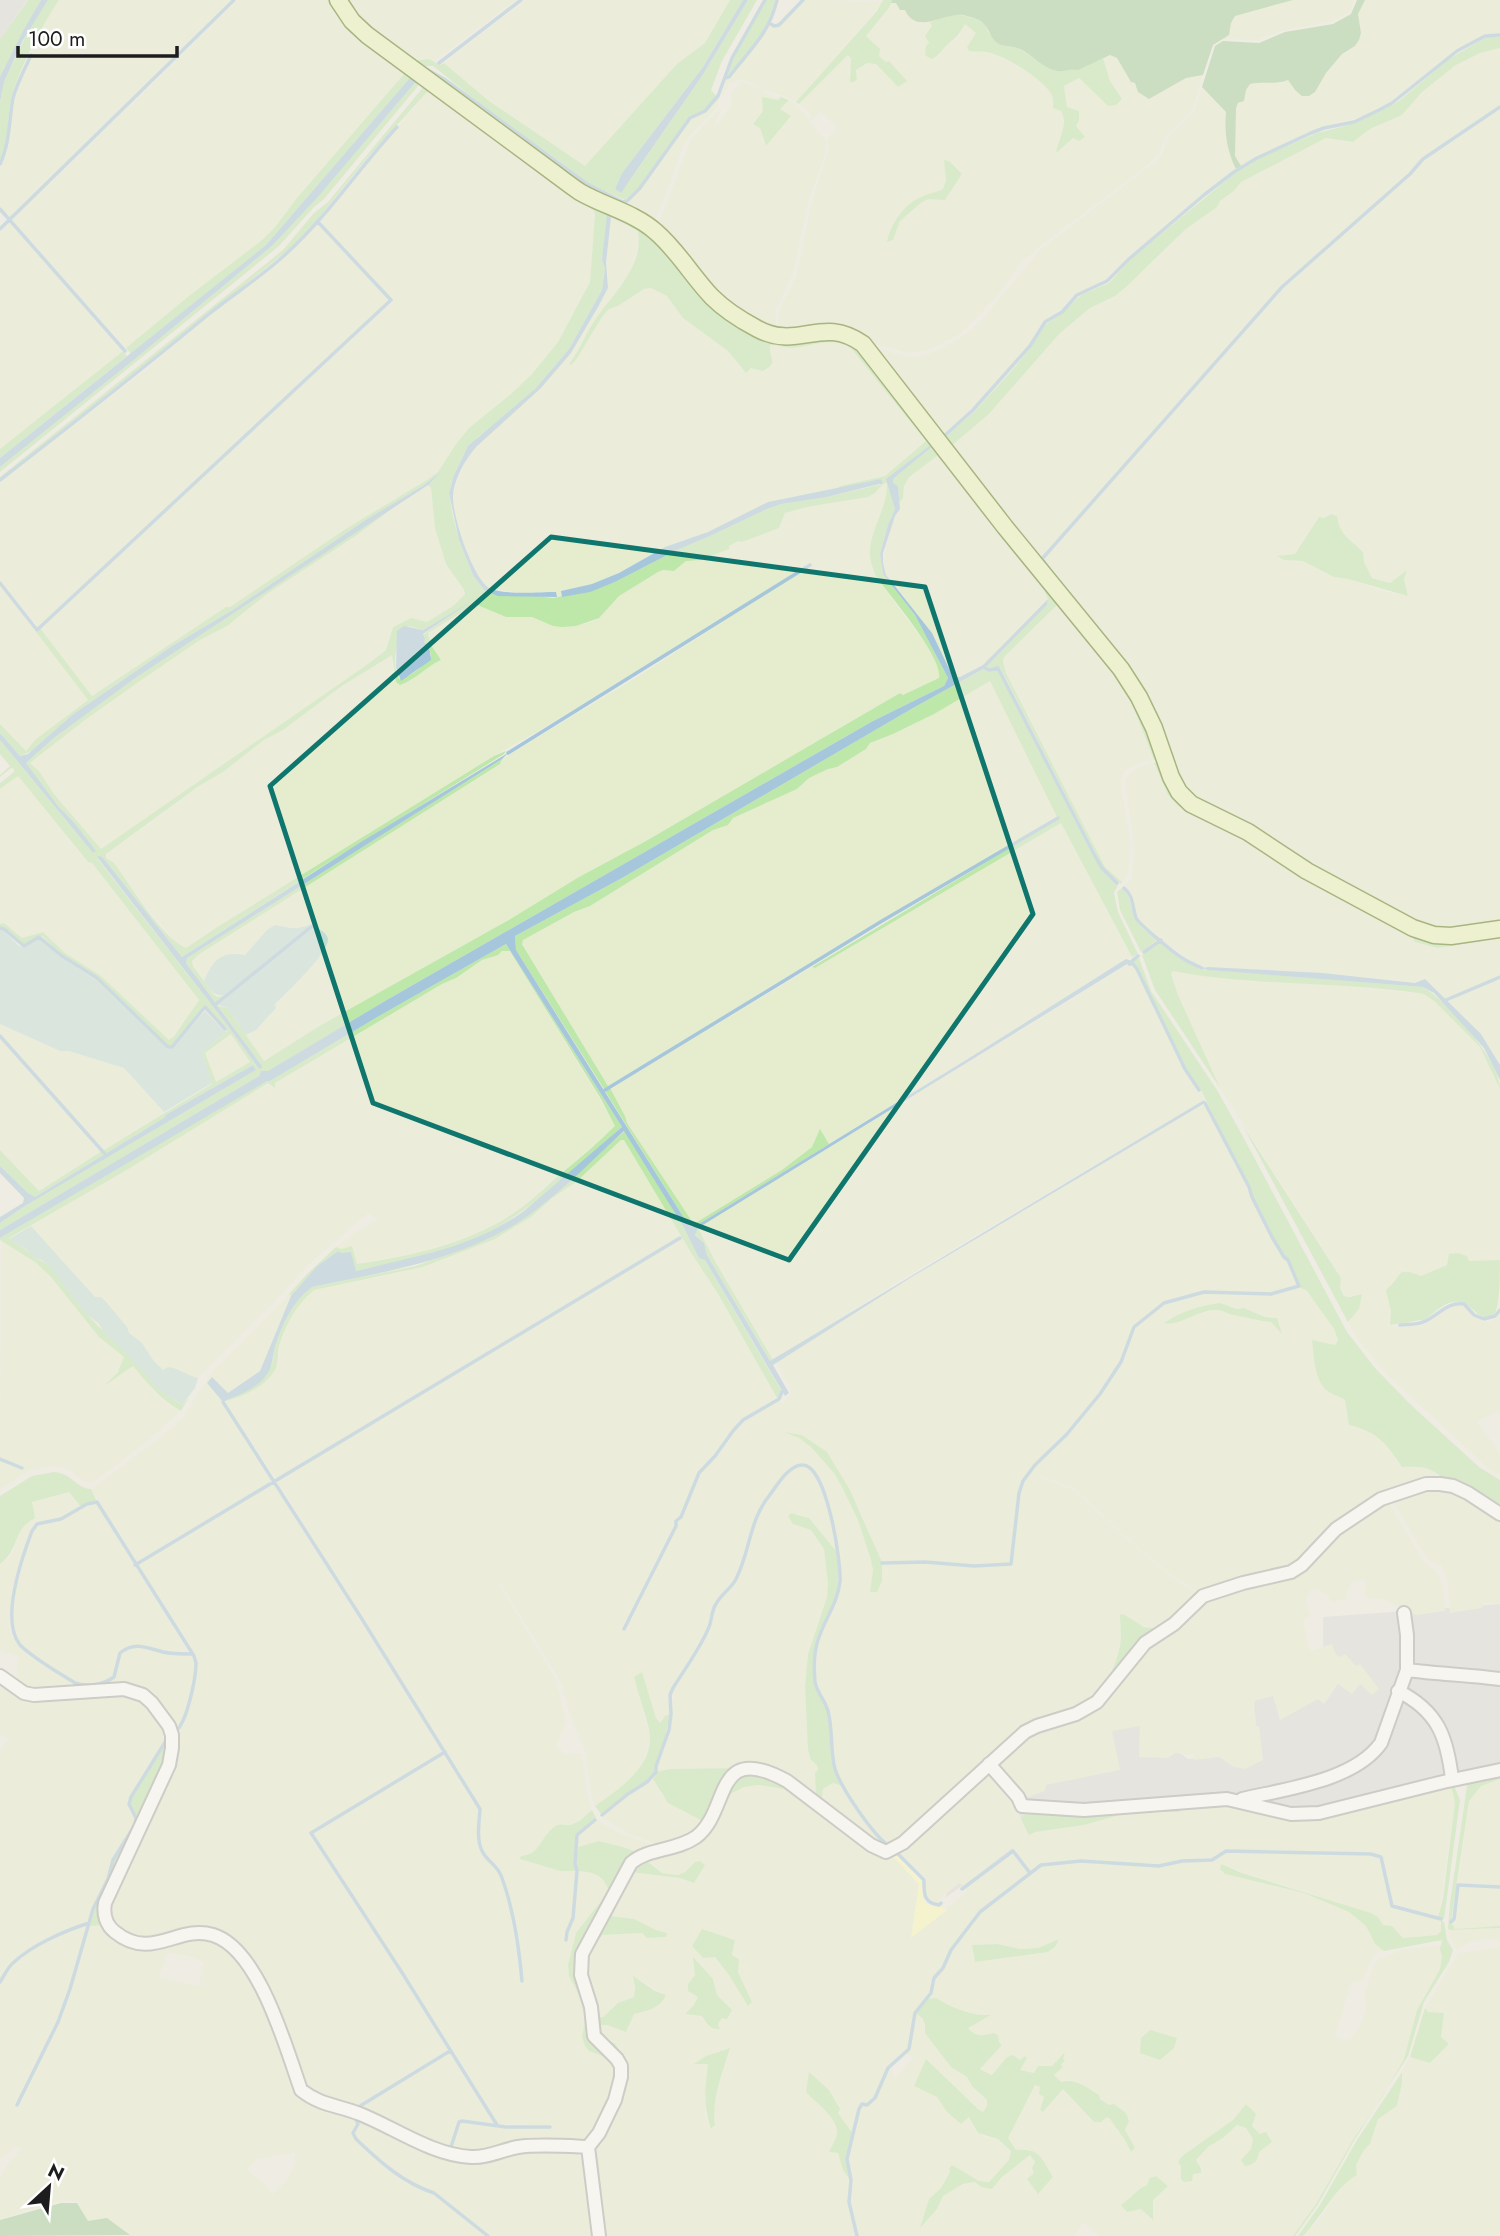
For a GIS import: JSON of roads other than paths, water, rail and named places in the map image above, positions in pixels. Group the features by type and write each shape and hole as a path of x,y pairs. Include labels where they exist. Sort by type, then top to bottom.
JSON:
{"street":[{"path":"338,0 352,21 367,35 554,173 581,192 654,229 712,298 734,314 757,329 779,338 836,331 850,335 863,344 970,484 1121,669 1154,728 1178,792 1191,804 1248,832 1307,871 1413,928 1434,935 1451,936 1500,929"},
{"path":"599,2236 588,2147 600,2133 615,2100 621,2066 594,2036 591,2007 581,1975 582,1954 631,1863 637,1857 678,1847 697,1836 706,1827 725,1785 738,1772 761,1769 787,1781 871,1845 886,1852 903,1843 1025,1732 1076,1714 1097,1702 1145,1643 1174,1623 1203,1596 1291,1572 1336,1529 1381,1499 1426,1483 1453,1486 1500,1514"},
{"path":"1239,1800 1345,1772 1364,1762 1381,1743 1407,1670 1404,1613"},
{"path":"1407,1670 1500,1679"},
{"path":"0,1676 24,1693 34,1695 124,1689 143,1695 162,1714 172,1735 169,1765 105,1903 106,1921 112,1930 134,1943 145,1945 205,1933 235,1947 273,2010 301,2090 310,2098 357,2112 449,2153 467,2157 485,2157 522,2146 588,2147"},
{"path":"1398,1691 1415,1700 1436,1722 1445,1739 1452,1779"},
{"path":"989,1765 1018,1797 1022,1806 1084,1810 1227,1799 1291,1814 1319,1813 1452,1779 1500,1770"}],"waterway":[{"path":"0,229 234,0"},
{"path":"439,63 521,0"},
{"path":"426,69 444,79 587,184 623,202 640,188 690,118 705,111 718,96 732,58 765,0"},
{"path":"725,78 729,77 763,33 777,0"},
{"path":"771,24 779,25 803,0"},
{"path":"943,437 973,410 1030,346 1045,322 1062,312 1077,295 1107,281 1129,259 1234,172 1311,133 1354,122 1379,110 1392,103 1457,51 1485,36 1500,35"},
{"path":"0,164 7,140 13,98 31,55"},
{"path":"1056,578 1042,559 1282,287 1410,174 1423,159 1500,107"},
{"path":"0,480 279,260 317,222 397,127"},
{"path":"0,209 125,351"},
{"path":"0,583 37,630 391,300 318,222"},
{"path":"508,753 810,565"},
{"path":"985,668 998,668 1095,856 1102,868 1117,883"},
{"path":"605,1090 882,921 1058,818"},
{"path":"1124,888 1131,898 1136,918 1178,955 1202,968"},
{"path":"216,1004 311,927"},
{"path":"0,928 24,946 39,937 62,956 97,978 168,1047 172,1047 205,1007 225,1029"},
{"path":"1144,952 1161,940"},
{"path":"1132,961 1138,956"},
{"path":"1129,964 1133,964 1137,969 1185,1069 1199,1090"},
{"path":"1446,1000 1500,977"},
{"path":"0,1036 105,1154"},
{"path":"882,1563 925,1562 974,1566 1011,1564 1019,1493 1023,1481 1100,1394 1121,1362 1134,1327 1164,1303 1204,1292 1271,1294 1299,1286 1205,1103"},
{"path":"135,1565 680,1238"},
{"path":"1400,1325 1421,1323 1457,1304 1464,1304 1474,1315 1484,1319 1495,1316 1500,1310"},
{"path":"624,1629 676,1526 676,1521 681,1517 699,1473 743,1420 779,1399 782,1392"},
{"path":"223,1402 480,1809 480,1847 499,1872 510,1903 522,1981"},
{"path":"0,1459 22,1468"},
{"path":"602,1815 647,1782 656,1772 669,1730 670,1695 673,1688 703,1639 716,1604 736,1579 762,1506 788,1472 803,1465 812,1469 826,1497 840,1570 837,1597 821,1633 815,1661 815,1682 831,1725 833,1762 838,1777 866,1822 889,1846"},
{"path":"176,1731 184,1719 190,1699 196,1670 194,1656 97,1502 87,1504 61,1519 37,1524 23,1558 12,1606 14,1634 25,1650 75,1683 85,1685 114,1677 120,1653 131,1647 141,1646 166,1653 191,1654"},
{"path":"17,2105 58,2022 93,1909 108,1879 113,1860 135,1825 136,1818 129,1804 131,1797 167,1739"},
{"path":"445,1752 311,1833 497,2125"},
{"path":"566,1940 573,1918 577,1835 595,1820"},
{"path":"962,1889 1013,1851 1030,1873"},
{"path":"857,2236 849,2202 851,2180 847,2159 859,2109 862,2104 867,2105 875,2098 888,2068 909,2049 915,2013 931,1993 934,1978 943,1968 951,1950 980,1912 1041,1865 1081,1861 1159,1866 1182,1861 1212,1860 1226,1851 1371,1854 1381,1857 1392,1906 1441,1919"},
{"path":"898,1854 924,1880 927,1900 934,1904 941,1903"},
{"path":"1451,1922 1454,1919 1458,1885 1500,1887"},
{"path":"0,1982 11,1965 29,1950 59,1934 89,1923"},
{"path":"358,2110 360,2106 450,2051"},
{"path":"355,2117 358,2124 353,2133 356,2139 392,2170 434,2193 488,2236"},
{"path":"451,2147 459,2122 462,2121 506,2127 550,2127"}]}
